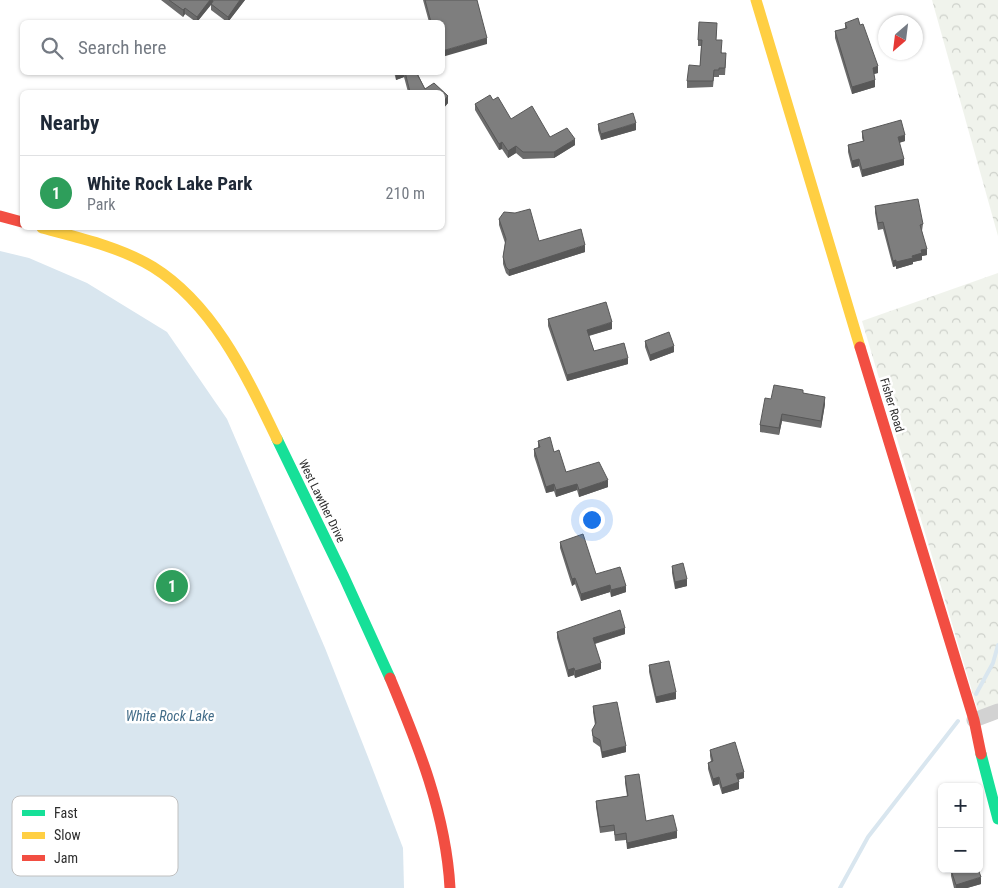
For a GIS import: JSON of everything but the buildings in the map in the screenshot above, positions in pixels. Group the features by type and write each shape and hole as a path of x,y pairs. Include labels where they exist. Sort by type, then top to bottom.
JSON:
{"street":[{"name":"Fisher Road","path":"756,0 926,572 974,720 982,766 998,819"},
{"path":"0,216 20,221"},
{"name":"West Lawther Drive","path":"50,230 106,245 158,270 182,289 220,336 256,399 381,652 426,772 443,825 450,888"},
{"path":"974,720 998,711"}],"green space":[{"path":"932,0 998,0 998,236"},
{"path":"998,273 998,705 978,711 862,321"}],"water":[{"name":"White Rock Lake","path":"0,251 29,258 87,283 167,332 227,419 325,648 403,848 404,888 0,888"}],"waterway":[{"path":"976,694 993,663 998,645"},
{"path":"840,888 868,837 958,721"}],"traffic: fast":[{"path":"277,439 344,577 390,678"},
{"path":"981,754 998,819"}],"traffic: slow":[{"path":"756,0 860,347"},
{"path":"49,230 127,254 153,267 175,283 194,301 227,344 254,391 277,439"}],"traffic: jam":[{"path":"0,216 20,221"},
{"path":"860,347 974,720 981,754"},
{"path":"390,678 411,729 437,807 443,833 450,888"}],"place":[{"name":"White Rock Lake Park","path":"172,586"}]}
